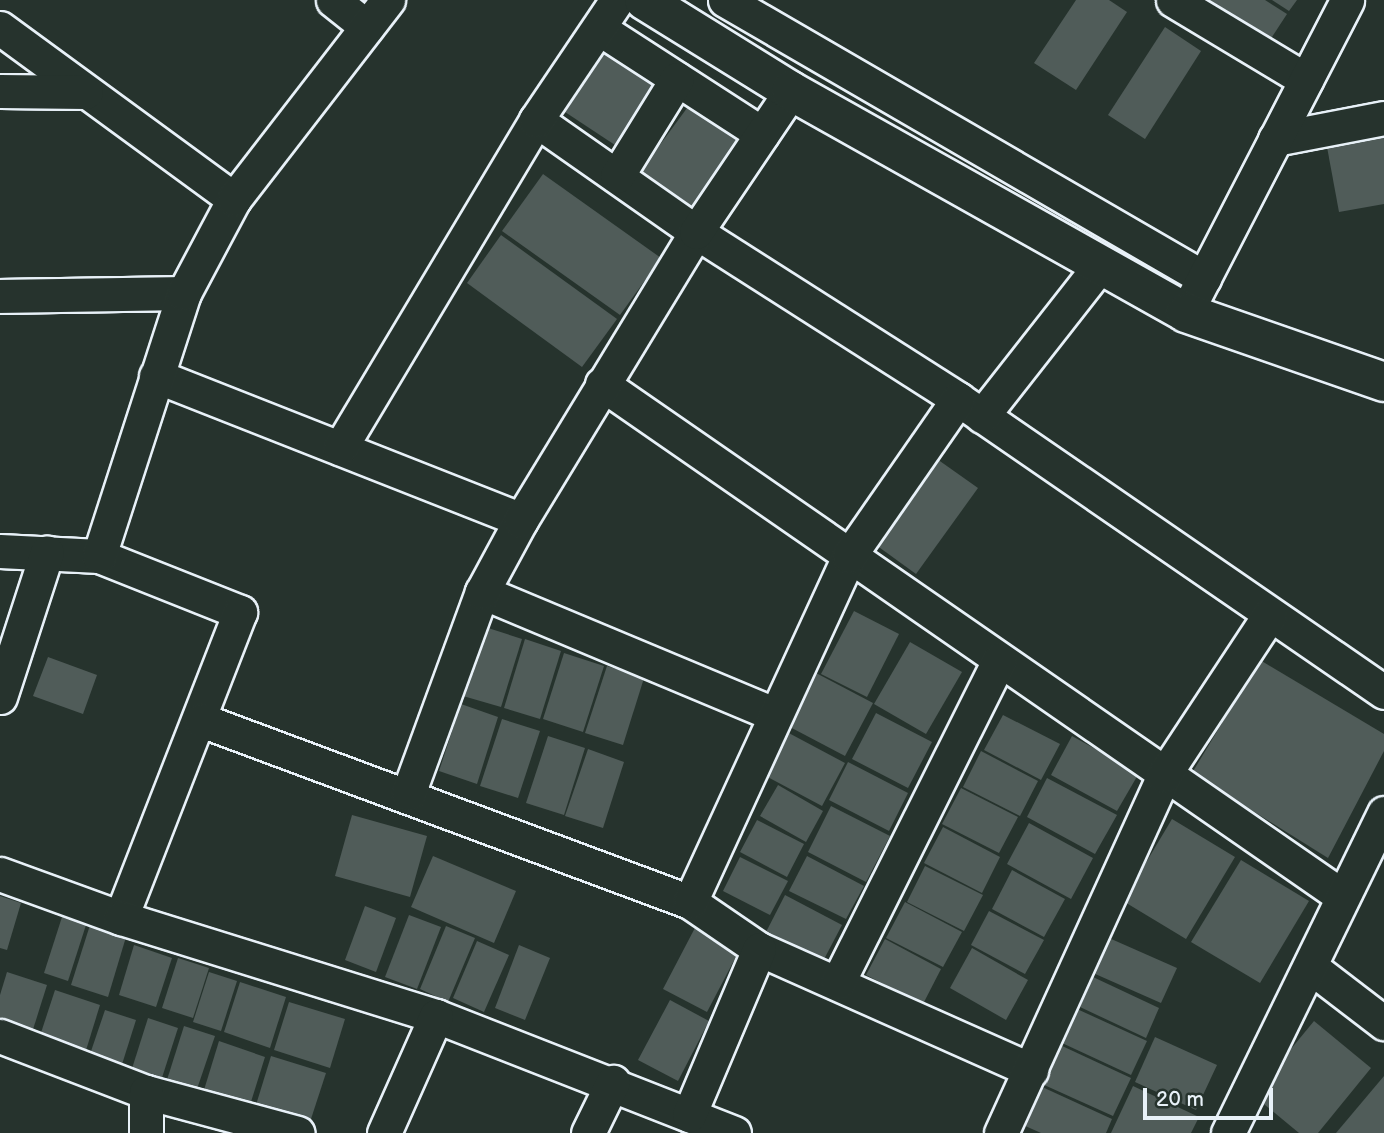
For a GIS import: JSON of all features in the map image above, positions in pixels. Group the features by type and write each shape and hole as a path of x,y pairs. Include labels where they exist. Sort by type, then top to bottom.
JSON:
{"street":[{"path":"333,0 367,27"},
{"path":"100,556 184,293 234,199 388,0"},
{"path":"340,448 536,120 600,29 617,0"},
{"path":"644,0 791,92 1102,263 1186,313 1384,382"},
{"path":"725,0 1204,278"},
{"path":"1173,0 1306,80"},
{"path":"1186,313 1347,0"},
{"path":"0,28 234,199"},
{"path":"600,29 762,134"},
{"path":"617,176 677,79"},
{"path":"0,91 86,92"},
{"path":"408,794 482,592 521,520 696,232 791,92"},
{"path":"1275,139 1384,118"},
{"path":"536,120 696,232 970,407 1269,616 1384,692"},
{"path":"690,902 773,715 849,556 970,407 1102,263"},
{"path":"0,296 184,293"},
{"path":"156,376 521,520"},
{"path":"603,384 1342,896"},
{"path":"0,551 100,556 240,612 201,720 121,918"},
{"path":"0,697 47,552"},
{"path":"482,592 773,715"},
{"path":"1001,1133 1164,775 1269,616"},
{"path":"838,982 999,660"},
{"path":"201,720 408,794 690,902 758,949 838,982 1031,1070"},
{"path":"1228,1133 1312,968 1342,896 1384,813"},
{"path":"0,874 121,918 436,1016 613,1082 734,1133"},
{"path":"689,1115 758,949"},
{"path":"1312,968 1384,1023"},
{"path":"384,1133 436,1016"},
{"path":"0,1035 146,1092 298,1133"},
{"path":"588,1133 613,1082"},
{"path":"146,1092 146,1133"}],"building":[{"path":"1076,0 1109,0 1127,12 1076,90 1034,63"},
{"path":"1195,0 1265,0 1287,14 1266,46"},
{"path":"1272,0 1297,0 1289,11"},
{"path":"1165,27 1201,51 1145,139 1108,115"},
{"path":"605,45 664,85 621,149 562,110"},
{"path":"690,104 744,143 687,219 634,180"},
{"path":"1384,137 1384,204 1339,212 1327,147"},
{"path":"543,174 661,258 620,315 502,231"},
{"path":"501,235 617,319 582,367 467,283"},
{"path":"937,459 978,488 916,574 876,545"},
{"path":"854,611 899,634 867,697 821,674"},
{"path":"485,627 522,639 501,707 463,696"},
{"path":"525,639 561,651 540,719 504,708"},
{"path":"910,642 962,672 926,734 874,704"},
{"path":"564,653 604,666 583,732 543,719"},
{"path":"48,657 97,675 83,714 33,696"},
{"path":"1260,660 1384,734 1384,751 1328,858 1192,773"},
{"path":"607,666 644,678 623,745 585,733"},
{"path":"816,673 873,703 845,756 788,726"},
{"path":"461,704 498,717 477,784 439,771"},
{"path":"876,713 932,742 908,788 852,759"},
{"path":"1003,715 1060,744 1041,780 984,750"},
{"path":"502,719 540,731 518,798 480,786"},
{"path":"785,731 845,763 822,806 762,774"},
{"path":"548,736 585,748 564,815 526,803"},
{"path":"1072,736 1139,773 1117,811 1051,775"},
{"path":"588,749 624,762 603,828 565,816"},
{"path":"981,751 1038,781 1020,816 963,787"},
{"path":"848,762 908,793 889,831 829,800"},
{"path":"1047,778 1117,815 1095,854 1027,817"},
{"path":"778,785 823,811 806,842 760,816"},
{"path":"961,788 1018,817 999,853 942,824"},
{"path":"831,806 890,836 866,882 808,852"},
{"path":"352,815 427,836 410,897 335,876"},
{"path":"1172,819 1235,857 1186,939 1123,901"},
{"path":"757,820 804,844 787,877 740,852"},
{"path":"1029,823 1093,858 1071,899 1007,864"},
{"path":"943,827 1000,857 982,893 924,863"},
{"path":"433,856 516,891 494,943 411,907"},
{"path":"807,856 864,886 846,919 789,891"},
{"path":"740,857 788,881 770,915 723,891"},
{"path":"1241,860 1309,901 1260,983 1191,942"},
{"path":"925,866 983,895 964,931 907,902"},
{"path":"1012,870 1065,899 1044,937 992,909"},
{"path":"785,895 842,925 821,965 764,936"},
{"path":"0,896 21,903 7,950 0,948"},
{"path":"905,902 962,932 943,967 886,938"},
{"path":"365,906 396,918 376,972 345,960"},
{"path":"989,911 1044,940 1025,974 971,945"},
{"path":"409,915 441,927 417,989 385,977"},
{"path":"62,917 86,925 68,981 44,973"},
{"path":"697,924 741,947 707,1012 663,989"},
{"path":"90,925 126,937 108,997 71,985"},
{"path":"446,926 475,938 448,1002 420,989"},
{"path":"1109,938 1177,968 1161,1003 1093,973"},
{"path":"885,939 941,969 923,1004 866,975"},
{"path":"477,941 509,955 484,1012 453,998"},
{"path":"134,945 172,958 156,1007 119,995"},
{"path":"519,945 550,958 525,1020 495,1008"},
{"path":"972,948 1028,980 1006,1020 950,988"},
{"path":"178,958 209,968 193,1018 162,1008"},
{"path":"7,972 47,985 30,1039 0,1029 0,995"},
{"path":"209,972 237,981 221,1031 193,1022"},
{"path":"1093,977 1159,1008 1146,1038 1080,1007"},
{"path":"240,982 286,997 270,1048 224,1032"},
{"path":"55,990 100,1005 83,1060 37,1045"},
{"path":"670,1000 709,1021 678,1081 638,1060"},
{"path":"289,1002 345,1019 330,1068 274,1050"},
{"path":"1077,1009 1147,1041 1131,1075 1062,1043"},
{"path":"105,1010 136,1020 118,1077 86,1066"},
{"path":"148,1018 178,1028 159,1087 129,1078"},
{"path":"1314,1021 1371,1068 1318,1133 1299,1133 1253,1095"},
{"path":"184,1026 215,1036 196,1092 166,1083"},
{"path":"1155,1037 1217,1065 1196,1110 1135,1082"},
{"path":"219,1041 265,1057 250,1105 204,1090"},
{"path":"1060,1045 1131,1078 1113,1116 1042,1084"},
{"path":"271,1056 326,1073 310,1122 256,1105"},
{"path":"1384,1076 1384,1133 1336,1133"},
{"path":"1040,1086 1112,1119 1106,1133 1041,1133 1023,1125"},
{"path":"1133,1086 1199,1117 1191,1133 1111,1133"}]}
